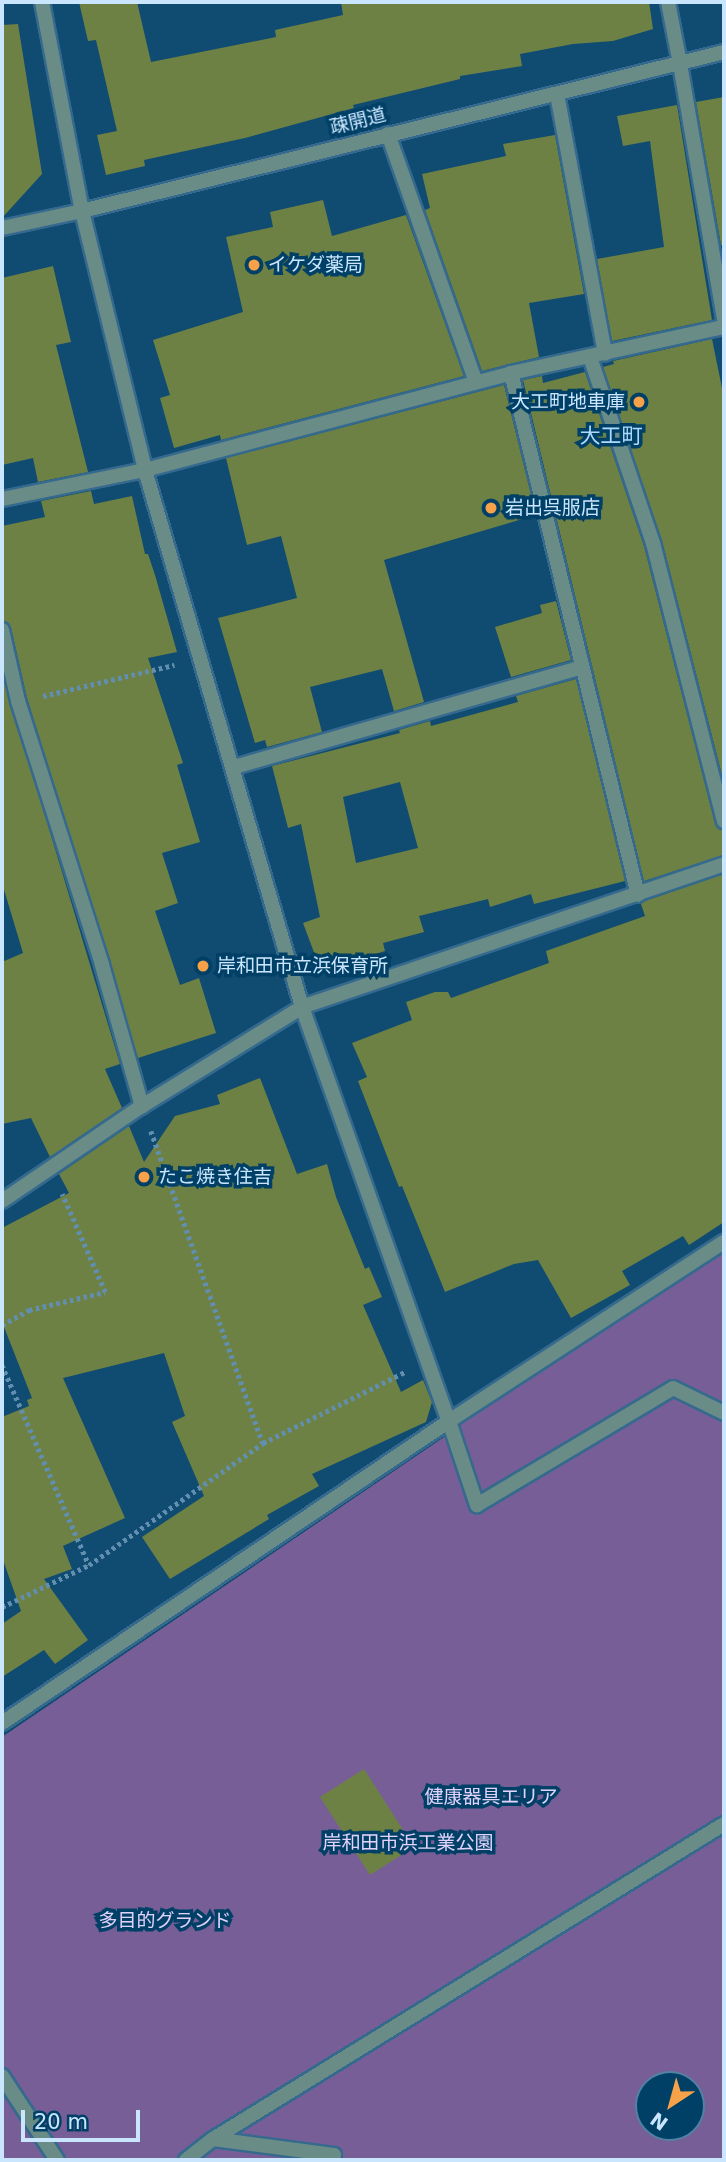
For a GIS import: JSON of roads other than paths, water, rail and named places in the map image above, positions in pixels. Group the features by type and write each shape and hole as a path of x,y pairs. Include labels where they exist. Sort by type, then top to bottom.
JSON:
{"street":[{"path":"42,2 82,211 145,470 302,1007 477,1505 673,1388 724,1413"},
{"path":"668,2 724,318"},
{"name":"疎開道","path":"2,228 82,211 724,52"},
{"path":"557,94 605,354"},
{"path":"388,134 476,382"},
{"path":"2,499 145,470 511,373 724,327"},
{"path":"590,357 653,543 724,821"},
{"path":"511,373 638,895"},
{"path":"2,630 18,701 102,965 142,1106"},
{"path":"234,767 582,667"},
{"path":"2,1202 142,1106 302,1007 724,864"},
{"path":"2,1723 449,1421 724,1242"},
{"path":"186,2160 214,2139 724,1824"},
{"path":"2,2076 57,2160"},
{"path":"214,2139 334,2155 333,2160"}],"place":[{"name":"イケダ薬局","path":"254,265"},
{"name":"大工町地車庫","path":"639,402"},
{"name":"岩出呉服店","path":"491,508"},
{"name":"岸和田市立浜保育所","path":"203,966"},
{"name":"たこ焼き住吉","path":"144,1177"}],"district":[{"name":"大工町","path":"611,436"}],"park label":[{"name":"健康器具エリア","path":"491,1797"},
{"name":"岸和田市浜工業公園","path":"408,1843"},
{"name":"多目的グランド","path":"165,1921"}]}
